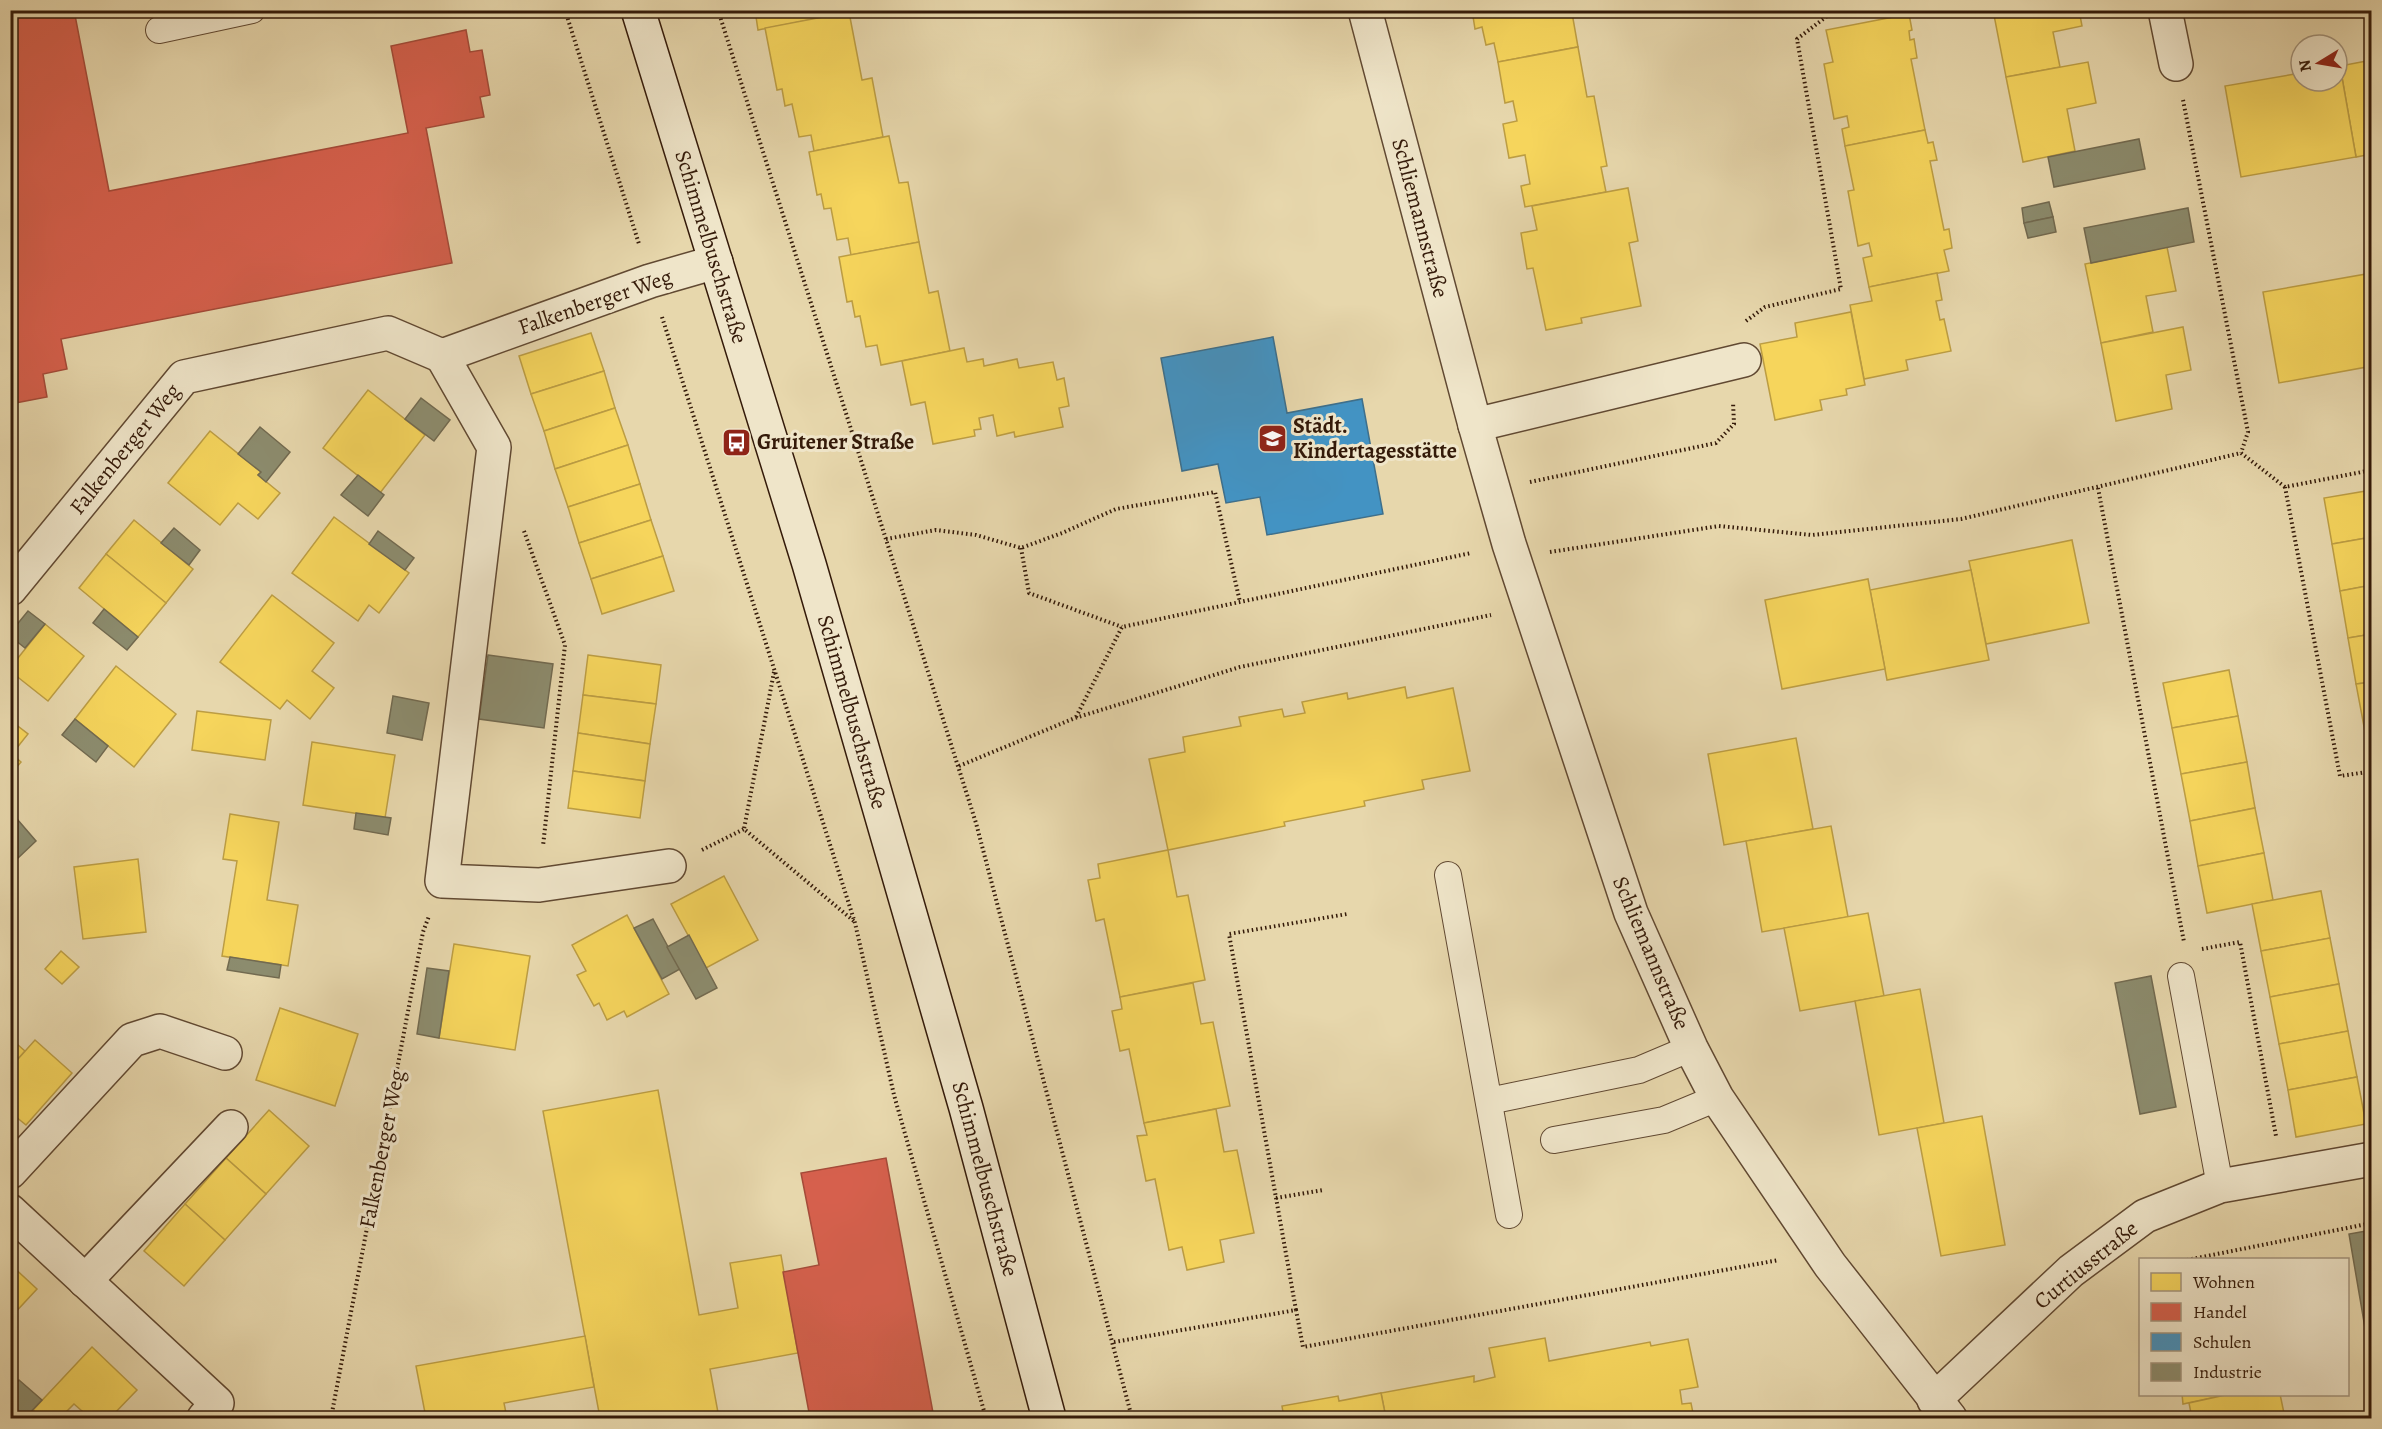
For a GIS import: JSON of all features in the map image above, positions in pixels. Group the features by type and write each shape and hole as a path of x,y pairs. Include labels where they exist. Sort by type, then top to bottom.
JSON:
{"street":[{"name":"Schimmelbuschstraße","path":"638,10 809,564 953,1063 1048,1419"},
{"name":"Schliemannstraße","path":"1365,10 1494,490 1530,607 1631,913 1691,1048 1717,1098 1821,1253 1942,1409"},
{"path":"2165,10 2176,64"},
{"name":"Falkenberger Weg","path":"10,589 184,376 388,333 442,356 650,281 716,262"},
{"path":"442,356 494,447 442,881 539,885 669,866"},
{"path":"1475,425 1744,360"},
{"path":"10,1172 132,1040 160,1030 225,1053"},
{"path":"85,1281 231,1127"},
{"name":"Curtiusstraße","path":"1942,1409 2071,1272 2145,1216 2220,1186 2372,1159"},
{"path":"10,1211 85,1281 217,1413"}],"lane":[{"path":"159,30 252,10"},
{"path":"1448,875 1509,1215"},
{"path":"2184,964 2220,1186"},
{"path":"1489,1101 1639,1070 1691,1048"},
{"path":"1554,1140 1664,1120 1717,1098"}],"path":[{"path":"565,10 855,923 894,1095 986,1419"},
{"path":"718,10 976,823 1114,1342 1132,1419"},
{"path":"1744,360 1741,324 1765,307 1841,289 1797,39 1835,10"},
{"path":"2176,64 2248,432 2241,453"},
{"path":"1494,490 1716,443 1734,424 1732,394"},
{"path":"1021,548 1029,593 1122,627 1240,602 1512,551 1719,526 1812,535 1961,519 2241,453"},
{"path":"2241,453 2285,487 2340,776 2367,772 2372,795"},
{"path":"2285,487 2372,470"},
{"path":"2098,488 2184,964"},
{"path":"886,539 936,530 976,535 1021,548 1116,509 1215,492 1240,602"},
{"path":"522,524 565,645 539,885"},
{"path":"958,766 1075,718 1239,667 1530,607"},
{"path":"1075,718 1122,627"},
{"path":"744,829 774,671"},
{"path":"669,866 744,829"},
{"path":"744,829 855,923"},
{"name":"Falkenberger Weg","path":"331,1419 423,932 442,881"},
{"path":"1347,914 1229,934 1303,1347 1821,1253"},
{"path":"2197,950 2240,942 2284,1175"},
{"path":"1276,1198 1323,1190"},
{"path":"2197,1258 2372,1223"},
{"path":"1114,1342 1296,1310"}],"building: Wohnen":[{"path":"755,10 848,10 849,12 758,30"},
{"path":"1472,10 1581,10 1572,13 1578,47 1498,62 1494,43 1486,45 1482,27 1475,29"},
{"path":"1993,10 2079,10 2082,26 2053,32 2060,67 2006,77"},
{"path":"849,12 862,80 872,78 883,137 814,151 811,135 799,137 792,104 785,106 782,89 777,90 765,28"},
{"path":"1909,14 1912,30 1909,31 1910,40 1914,39 1917,58 1911,59 1925,130 1845,146 1842,129 1849,127 1847,116 1834,119 1824,64 1833,62 1826,30"},
{"path":"1578,47 1587,97 1594,96 1607,166 1601,167 1606,192 1525,207 1521,186 1530,184 1525,155 1509,158 1503,124 1517,121 1513,101 1505,103 1498,62"},
{"path":"2372,60 2372,154 2356,157 2345,93 2349,93 2349,64"},
{"path":"2088,62 2096,103 2067,109 2075,151 2023,162 2006,77"},
{"path":"2289,75 2289,93 2345,93 2356,157 2241,177 2225,86"},
{"path":"1925,130 1928,143 1933,142 1937,160 1930,161 1944,230 1949,229 1952,248 1944,250 1949,271 1869,287 1863,258 1872,256 1869,243 1858,246 1848,191 1854,190 1845,146"},
{"path":"889,136 899,183 908,182 919,242 851,255 848,238 837,240 831,208 824,209 821,194 817,195 809,152"},
{"path":"1628,188 1638,241 1629,243 1641,306 1581,318 1582,323 1546,330 1533,268 1527,269 1521,233 1537,230 1532,206"},
{"path":"919,242 929,293 938,291 950,351 881,365 877,345 866,347 860,316 855,317 852,301 847,302 839,257"},
{"path":"2167,247 2176,291 2146,296 2153,332 2101,343 2085,264"},
{"path":"1937,273 1942,300 1936,301 1940,320 1944,319 1951,351 1906,360 1908,370 1864,379 1850,305 1872,301 1869,287"},
{"path":"2372,273 2372,366 2279,383 2263,292"},
{"path":"1851,312 1865,385 1846,389 1847,395 1820,400 1822,410 1775,420 1760,344 1797,337 1795,323"},
{"path":"2183,327 2191,370 2166,375 2172,409 2116,421 2101,343"},
{"path":"591,333 604,371 531,394 519,356"},
{"path":"964,348 967,362 983,359 984,366 1017,359 1019,368 1053,362 1057,380 1064,378 1069,406 1059,408 1063,427 1015,437 1014,432 997,436 993,415 979,418 981,429 974,430 975,436 933,444 925,402 911,405 902,361"},
{"path":"604,371 615,408 544,431 531,394"},
{"path":"368,390 425,435 380,493 323,448"},
{"path":"615,408 628,445 555,469 544,431"},
{"path":"210,431 261,472 258,475 280,493 258,519 238,503 220,525 168,483"},
{"path":"628,445 640,484 568,507 555,469"},
{"path":"640,484 651,520 579,543 568,507"},
{"path":"2372,490 2372,537 2332,544 2324,498"},
{"path":"334,517 409,573 379,613 369,605 358,621 292,573"},
{"path":"134,520 193,569 166,603 106,554"},
{"path":"651,520 663,556 591,579 579,543"},
{"path":"2372,537 2372,585 2340,591 2332,544"},
{"path":"2072,540 2089,623 1986,644 1969,561"},
{"path":"106,554 166,603 138,637 79,588"},
{"path":"663,556 674,591 602,614 591,579"},
{"path":"1971,570 1989,660 1887,680 1870,590"},
{"path":"1868,579 1885,669 1782,689 1765,600"},
{"path":"2372,585 2372,634 2348,638 2340,591"},
{"path":"272,595 334,643 312,671 334,688 310,719 287,700 280,709 220,662"},
{"path":"45,624 84,656 48,701 10,671"},
{"path":"2372,634 2372,682 2356,684 2348,638"},
{"path":"588,655 661,665 656,704 583,695"},
{"path":"116,666 176,714 134,767 75,719"},
{"path":"2229,670 2238,716 2172,728 2163,683"},
{"path":"2372,682 2372,731 2365,732 2356,684"},
{"path":"1405,687 1407,698 1453,688 1470,771 1422,780 1424,789 1364,801 1365,806 1284,822 1285,826 1168,850 1149,759 1185,752 1183,737 1241,726 1239,717 1282,709 1284,717 1305,713 1302,702 1347,693 1348,699"},
{"path":"583,695 656,704 650,744 578,733"},
{"path":"197,711 271,720 265,760 192,750"},
{"path":"2238,716 2247,762 2181,774 2172,728"},
{"path":"10,720 28,734 12,754 21,762 10,775"},
{"path":"578,733 650,744 645,781 573,771"},
{"path":"1796,738 1813,829 1724,845 1708,754"},
{"path":"312,742 395,755 385,818 303,805"},
{"path":"2247,762 2255,808 2190,821 2181,774"},
{"path":"573,771 645,781 640,818 568,808"},
{"path":"2255,808 2264,853 2198,866 2190,821"},
{"path":"230,814 279,822 267,900 298,905 288,966 222,956 237,861 223,859"},
{"path":"1831,826 1848,917 1762,932 1746,841"},
{"path":"1168,850 1177,897 1188,895 1205,980 1120,997 1104,919 1096,921 1088,880 1100,878 1098,864"},
{"path":"2264,853 2273,900 2207,913 2198,866"},
{"path":"138,859 146,932 83,939 74,867"},
{"path":"724,876 758,940 706,968 671,904"},
{"path":"2321,891 2330,938 2261,951 2252,904"},
{"path":"1868,913 1884,996 1800,1011 1784,928"},
{"path":"627,915 669,994 627,1017 624,1011 607,1020 599,1003 594,1006 577,975 586,971 572,945"},
{"path":"2330,938 2339,984 2270,997 2261,951"},
{"path":"454,944 530,956 515,1050 439,1038"},
{"path":"61,951 79,967 62,984 45,969"},
{"path":"1193,983 1201,1024 1213,1022 1230,1106 1144,1123 1129,1049 1120,1051 1112,1011 1122,1009 1120,997"},
{"path":"2339,984 2348,1031 2279,1044 2270,997"},
{"path":"1920,989 1944,1123 1879,1135 1855,1001"},
{"path":"280,1008 358,1034 335,1106 256,1080"},
{"path":"2348,1031 2357,1077 2288,1090 2279,1044"},
{"path":"10,1038 25,1051 10,1068"},
{"path":"35,1040 72,1073 26,1125 10,1112 10,1068"},
{"path":"2357,1077 2366,1124 2296,1137 2288,1090"},
{"path":"658,1090 699,1315 738,1308 730,1263 781,1255 798,1353 710,1369 719,1418 600,1418 543,1111"},
{"path":"1216,1109 1224,1152 1237,1150 1254,1233 1220,1240 1224,1262 1187,1270 1182,1247 1169,1250 1155,1179 1146,1181 1137,1136 1147,1135 1144,1123"},
{"path":"269,1110 309,1146 266,1194 226,1158"},
{"path":"1982,1116 2005,1245 1941,1256 1917,1128"},
{"path":"226,1158 266,1194 225,1240 185,1204"},
{"path":"185,1204 225,1240 184,1286 144,1251"},
{"path":"10,1264 37,1289 10,1318"},
{"path":"585,1336 594,1387 504,1403 507,1418 426,1418 416,1366"},
{"path":"1545,1338 1549,1361 1650,1342 1651,1346 1688,1339 1698,1387 1680,1390 1682,1404 1691,1403 1694,1418 1386,1418 1381,1393 1474,1376 1474,1382 1495,1377 1489,1348"},
{"path":"92,1347 137,1390 110,1418 90,1418 74,1404 60,1418 42,1418 33,1410"},
{"path":"1381,1393 1386,1418 1284,1418 1282,1406 1338,1396 1339,1401"},
{"path":"2182,1396 2221,1396 2183,1404"},
{"path":"2221,1396 2280,1396 2285,1418 2192,1418 2189,1403"}],"building: Handel":[{"path":"10,10 74,10 109,191 408,133 391,46 466,30 470,52 482,50 490,95 480,97 484,117 426,128 452,263 61,339 67,369 43,374 47,397 10,404"},
{"path":"886,1158 934,1418 810,1418 783,1272 819,1265 801,1173"}],"building: Schulen":[{"name":"Städt. Kindertagesstätte","path":"1273,337 1287,413 1362,399 1383,514 1267,535 1260,497 1226,503 1218,464 1182,471 1161,358"}],"building: Industrie":[{"path":"2139,139 2145,169 2054,187 2048,157"},
{"path":"2049,202 2053,217 2024,223 2022,208"},
{"path":"2188,208 2194,242 2091,263 2084,228"},
{"path":"2053,217 2056,232 2028,238 2024,223"},
{"path":"421,398 450,420 434,441 405,419"},
{"path":"260,427 290,452 266,482 258,475 261,472 238,454"},
{"path":"358,475 384,495 368,516 341,495"},
{"path":"174,528 200,550 189,565 161,543"},
{"path":"378,531 414,558 405,570 369,544"},
{"path":"104,609 138,637 127,650 93,623"},
{"path":"28,611 45,624 25,648 10,636 10,633"},
{"path":"488,655 553,664 544,728 479,719"},
{"path":"393,696 429,703 422,740 387,733"},
{"path":"75,719 108,746 96,762 62,735"},
{"path":"11,812 36,841 17,859 10,852"},
{"path":"356,813 391,818 388,835 354,829"},
{"path":"653,919 680,969 662,979 634,928"},
{"path":"689,935 717,988 696,999 667,947"},
{"path":"230,957 281,965 279,978 227,970"},
{"path":"427,968 449,971 439,1038 417,1034"},
{"path":"2151,976 2176,1107 2140,1114 2115,983"},
{"path":"2372,1230 2372,1369 2349,1234"},
{"path":"19,1380 42,1400 25,1418 10,1418 10,1390"}],"place":[{"name":"Städt. Kindertagesstätte","path":"1272,439"},
{"name":"Gruitener Straße","path":"736,442"}]}
